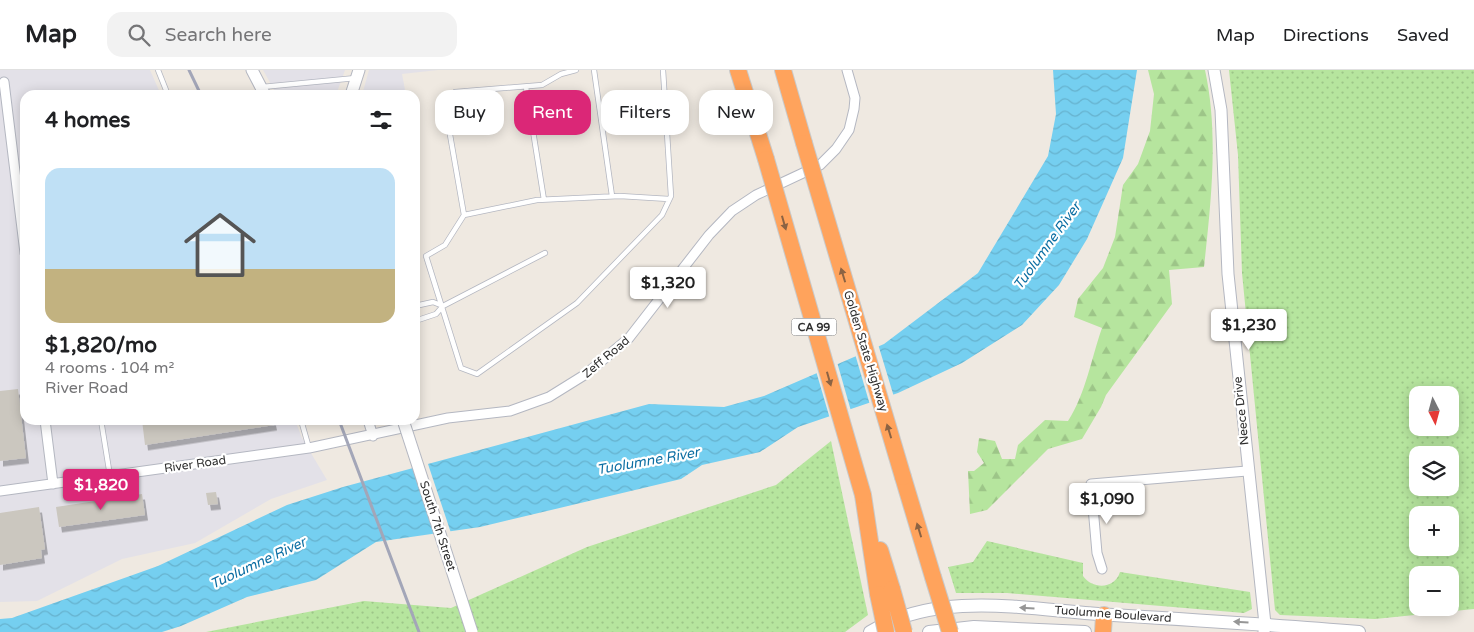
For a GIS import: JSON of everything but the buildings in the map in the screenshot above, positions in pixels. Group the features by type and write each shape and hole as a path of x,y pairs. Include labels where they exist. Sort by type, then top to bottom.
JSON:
{"highway":[{"name":"CA 99","path":"738,70 766,159 863,495 885,591"},
{"name":"Golden State Highway","path":"783,70 950,632"},
{"path":"885,591 886,632"},
{"path":"885,591 904,632"},
{"path":"1103,632 1104,615"}],"main road":[{"name":"Tuolumne Boulevard","path":"870,632 889,622 923,612 951,607 1032,608 1264,628 1359,632"},
{"name":"Tuolumne Boulevard","path":"929,632 974,627 1085,632"}],"street":[{"path":"252,70 262,90"},
{"name":"Zeff Road","path":"420,425 448,418 510,411 530,406 570,386 601,363 629,338 709,235 732,211 756,194 820,165 836,149 849,130 854,109 855,98 847,70"},
{"name":"Neece Drive","path":"1214,70 1221,110 1228,274 1264,628"},
{"path":"353,90 358,74"},
{"path":"4,82 20,212"},
{"path":"46,425 53,484"},
{"path":"370,425 373,436"},
{"name":"South 7th Street","path":"405,425 472,632"},
{"name":"Zeff Road","path":"373,436 419,425"},
{"name":"River Road","path":"0,491 309,448 373,436"},
{"path":"1102,569 1097,553 1091,484 1247,471"}],"lane":[{"path":"158,70 166,90"},
{"path":"576,70 561,74 542,85 455,92 445,106 464,216 445,246 426,256 461,368 477,374 577,303 662,215 670,199 662,70"},
{"path":"594,70 612,196"},
{"path":"268,90 358,74"},
{"path":"526,86 544,200"},
{"path":"464,216 544,200 612,196 670,199"},
{"path":"420,319 436,314 443,306 545,253"},
{"path":"420,305 433,302 443,306"},
{"path":"102,425 110,476"},
{"path":"302,425 309,448"}],"shaded area":[{"path":"0,70 150,70 159,90 20,90 20,425 297,425 302,438 327,480 271,499 195,543 122,559 37,601 0,602"},
{"path":"263,70 345,70 338,90 274,90"},
{"path":"369,70 438,70 402,74 405,90 363,90"}],"green space":[{"path":"1148,70 1205,70 1212,119 1213,143 1211,193 1204,267 1169,270 1172,304 1106,395 1082,439 1048,449 987,510 970,514 968,471 974,471 984,463 977,452 979,438 995,441 1002,459 1015,459 1018,445 1045,420 1068,421 1079,399 1102,328 1074,317 1078,299 1103,268 1115,237 1123,185 1138,164 1150,131 1154,94"},
{"path":"1229,70 1474,70 1474,609 1459,611 1459,566 1409,566 1409,616 1375,619 1280,615 1275,610 1242,273 1238,155"},
{"path":"831,441 868,615 845,632 206,632 364,601 451,608 587,547 776,485"},
{"path":"987,541 1083,563 1083,576 1092,584 1103,586 1114,582 1120,572 1250,592 1252,609 1244,613 1007,593 956,593 948,567 973,562"}],"water":[{"name":"Tuolumne River","path":"1053,70 1137,70 1123,158 1087,239 1059,285 1022,325 962,363 898,393 798,427 760,452 702,465 681,479 480,527 376,542 316,580 247,597 181,626 162,632 0,632 0,619 12,618 158,566 287,505 343,487 649,404 724,407 764,396 884,344 978,273 1048,156 1056,114"}],"pier":[{"path":"878,344 894,397 870,405 855,354"},
{"path":"837,362 851,411 830,419 816,371"},
{"path":"427,461 451,533 435,536 412,466"}],"railway":[{"path":"189,70 199,90"},
{"path":"341,425 419,632"}]}
